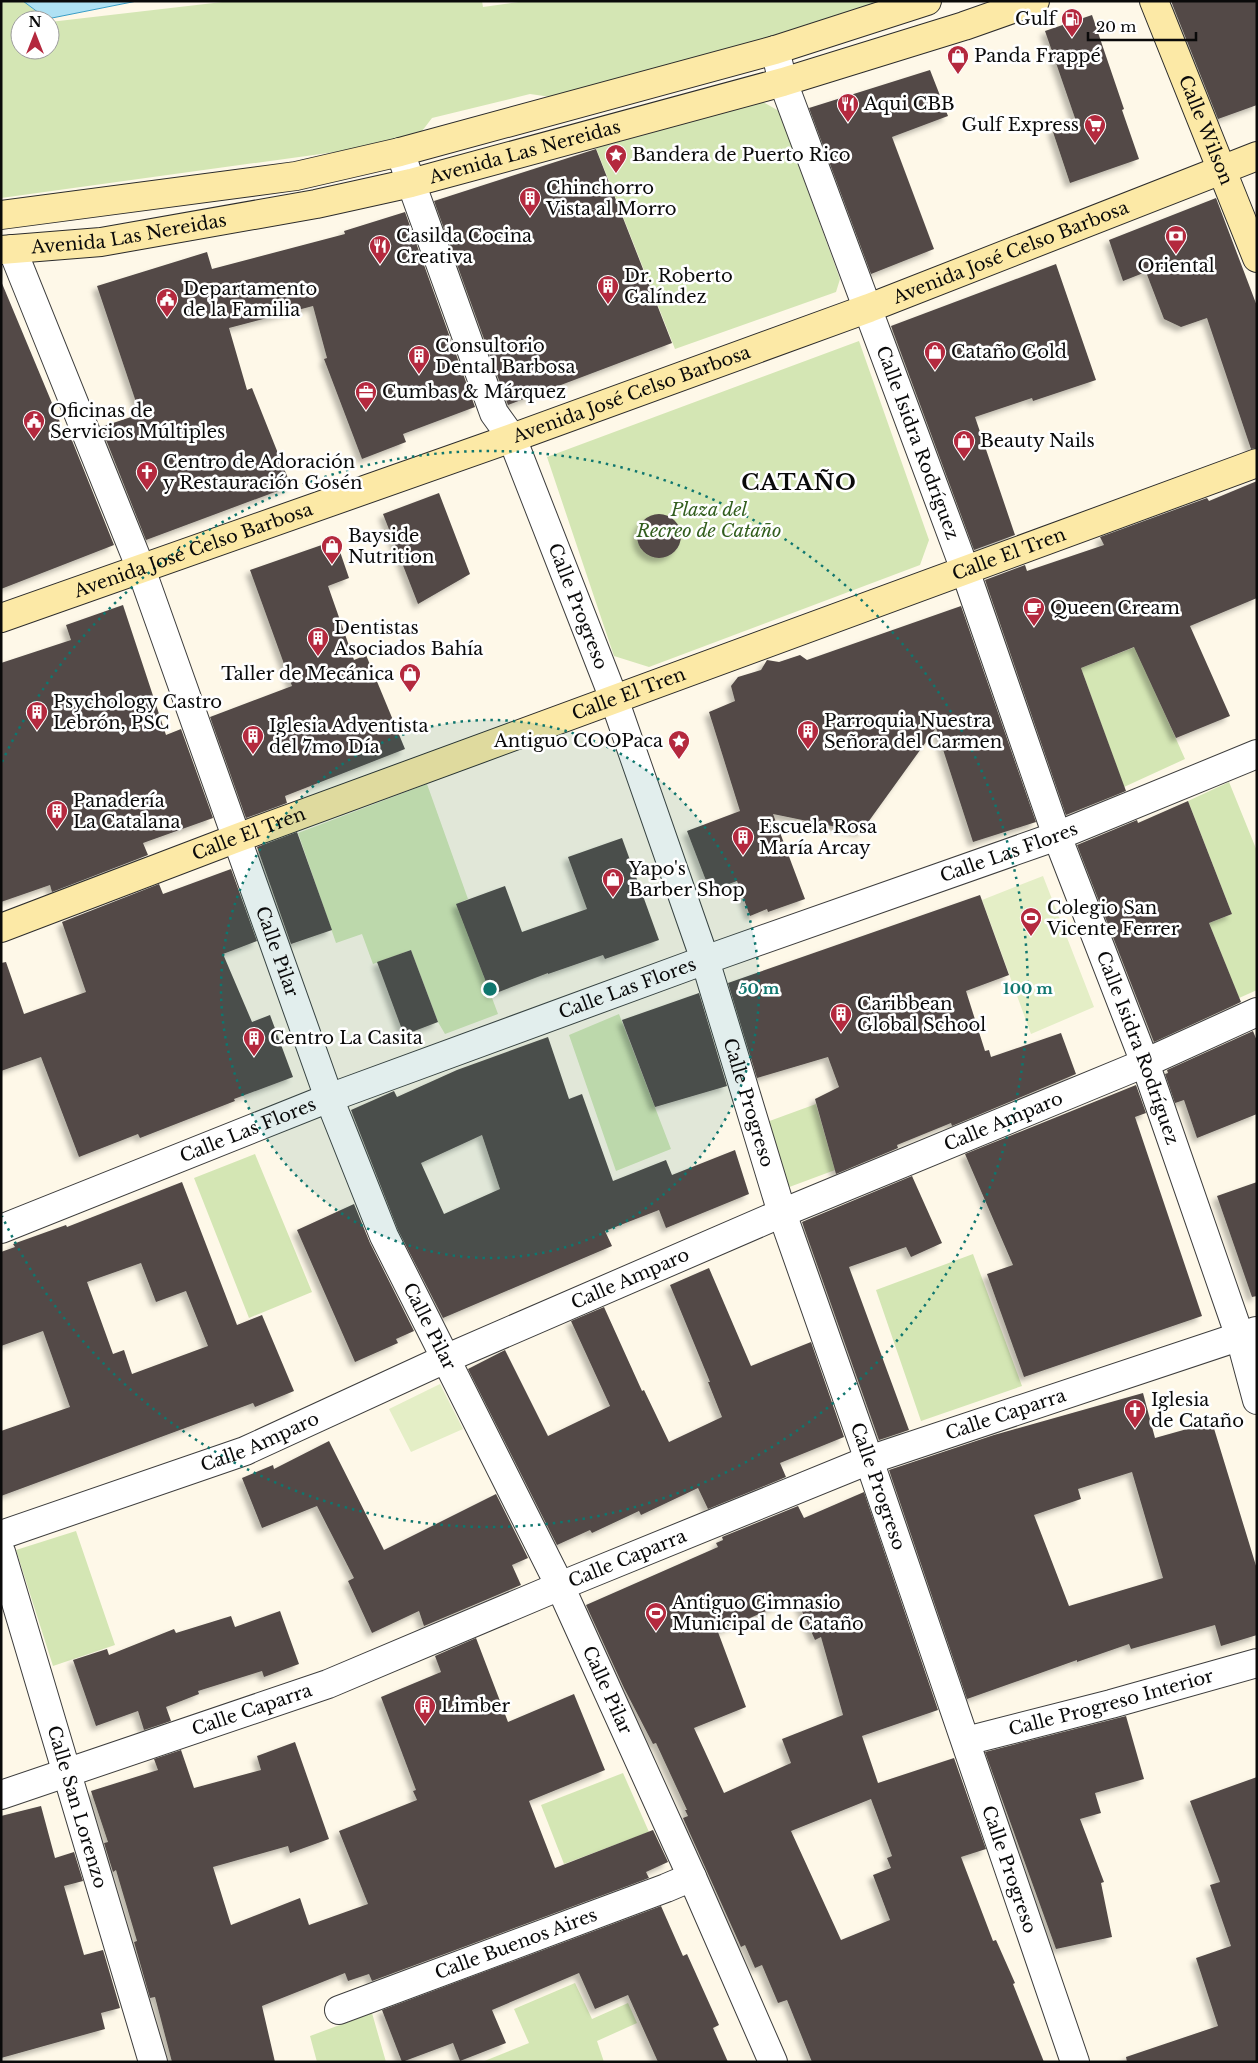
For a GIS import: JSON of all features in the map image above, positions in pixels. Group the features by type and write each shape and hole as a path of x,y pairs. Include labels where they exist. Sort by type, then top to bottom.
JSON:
{"main road":[{"name":"Avenida Las Nereidas","path":"1,215 296,176 400,152 775,50 928,1"},
{"name":"Avenida Las Nereidas","path":"7,249 102,242 316,204 411,183 783,82 964,26 1035,1"},
{"name":"Calle Wilson","path":"1154,1 1257,258"},
{"name":"Avenida José Celso Barbosa","path":"1,618 512,438 868,308 1257,156"},
{"name":"Calle El Tren","path":"1,928 237,838 1257,463"}],"street":[{"name":"Calle Isidra Rodríguez","path":"775,50 783,82 965,570 1057,836 1146,1063 1248,1334 1257,1400"},
{"name":"Calle Progreso","path":"400,152 494,413 512,438 614,699 705,960 782,1213 966,1740 1075,2062"},
{"name":"Calle Pilar","path":"7,249 141,569 329,1098 384,1236 560,1586 692,1877 773,2062"},
{"name":"Calle Las Flores","path":"1,1229 329,1098 705,960 1057,836 1257,754"},
{"name":"Calle Amparo","path":"1,1535 245,1451 445,1359 782,1213 1146,1063 1257,1012"},
{"name":"Calle Caparra","path":"1,1795 328,1684 560,1586 869,1460 1248,1334"},
{"name":"Calle San Lorenzo","path":"1,1552 67,1772 146,2060"},
{"name":"Calle Progreso Interior","path":"966,1740 1111,1704 1257,1663"},
{"name":"Calle Buenos Aires","path":"339,2010 692,1877"}],"green space":[{"path":"1,1 23,1 34,10 10,10 10,60 60,60 60,21 231,1 482,1 483,7 526,1 896,1 558,98 530,94 432,118 419,135 393,144 1,198"},
{"path":"763,102 779,111 840,279 836,292 675,349 596,148"},
{"name":"Plaza del Recreo de Cataño","path":"859,341 929,540 920,565 649,667 614,656 547,457"},
{"path":"1135,647 1185,759 1124,787 1081,668"},
{"path":"1229,782 1257,851 1257,990 1239,998 1209,923 1232,914 1188,801"},
{"path":"427,784 468,899 457,904 498,1014 445,1034 438,1022 411,950 373,964 362,934 336,943 298,833"},
{"name":"Colegio San Vicente Ferrer","path":"1043,876 1094,1007 1031,1034 982,900"},
{"path":"619,1014 671,1149 616,1171 569,1035"},
{"path":"816,1104 835,1170 784,1189 761,1124"},
{"path":"255,1154 312,1292 249,1318 194,1178"},
{"path":"973,1254 1022,1386 921,1421 876,1290"},
{"path":"440,1384 463,1429 411,1452 389,1409"},
{"path":"76,1531 115,1645 53,1666 16,1550"},
{"path":"623,1773 649,1832 564,1864 541,1805"},
{"path":"575,1983 592,2019 628,2003 637,2023 597,2041 604,2062 482,2062 529,2043 514,2009"},
{"path":"372,2013 386,2062 317,2062 310,2036"}],"water":[{"path":"23,1 137,1 60,16 60,10 35,10"}],"building":[{"path":"1171,1 1257,1 1257,105 1218,119"},
{"path":"1092,15 1139,159 1070,183 1052,129 1076,121 1045,31"},
{"path":"930,70 948,116 892,137 934,249 871,274 809,108"},
{"path":"596,149 672,343 508,405 434,201"},
{"name":"Oriental","path":"1216,198 1257,306 1257,448 1251,449 1207,318 1181,327 1164,319 1146,272 1123,281 1109,240"},
{"path":"405,212 475,407 403,434 406,442 362,459 324,359 327,358 313,306 229,328 247,390 252,388 291,486 146,540 101,427 140,414 97,286 207,252 212,269 345,234 344,231"},
{"path":"1056,264 1096,380 1033,401 1032,398 975,417 1015,535 974,550 891,326"},
{"name":"Oficinas de Servicios Múltiples","path":"1,281 67,439 71,438 114,545 1,589"},
{"path":"1257,481 1257,598 1190,626 1230,716 1176,738 1134,647 1081,668 1126,791 1066,815 985,580 1025,565 1027,571 1104,545 1100,537 1207,498 1209,501"},
{"path":"439,493 470,574 418,604 383,514"},
{"path":"659,514 671,518 677,524 681,536 677,548 671,554 659,558 647,554 641,548 637,536 641,524 647,518"},
{"path":"336,540 349,578 328,586 354,660 366,655 405,749 285,796 287,803 246,818 210,717 292,686 250,570"},
{"path":"123,605 166,735 181,729 213,818 143,843 148,855 52,892 50,885 1,902 1,663 71,640 66,625"},
{"path":"961,606 1036,822 973,842 936,728 861,832 773,814 805,899 768,912 767,909 750,916 737,881 710,891 687,831 740,811 709,712 735,701 731,686 738,677 761,670 767,660 779,662 800,655 807,660"},
{"path":"1188,801 1232,914 1209,923 1241,1002 1154,1042 1077,845 1137,820 1138,823"},
{"path":"297,832 332,930 291,944 257,847"},
{"path":"622,838 659,940 605,959 603,955 548,973 491,995 456,904 505,886 522,932 587,909 568,857"},
{"path":"231,869 257,941 223,954 252,1022 270,1015 293,1077 140,1138 138,1134 79,1157 41,1057 1,1071 1,963 6,962 24,1014 86,992 62,922 159,884 163,894"},
{"name":"Caribbean Global School","path":"980,895 1009,975 966,991 985,1051 989,1050 991,1057 1061,1033 1076,1074 952,1126 951,1123 897,1145 898,1148 836,1174 815,1099 839,1087 828,1057 757,1078 728,983"},
{"path":"411,950 438,1022 404,1035 377,962"},
{"path":"699,993 727,1086 655,1107 622,1020"},
{"path":"1253,1031 1257,1041 1257,1114 1197,1138 1184,1100 1175,1103 1165,1074 1168,1073 1167,1070"},
{"path":"548,1037 569,1099 582,1094 613,1181 666,1160 672,1175 735,1150 749,1194 666,1228 659,1210 605,1231 612,1246 443,1318 398,1230 351,1110 394,1091 397,1097 457,1070","holes":["482,1135 500,1189 444,1214 421,1163"]},
{"path":"1136,1085 1146,1113 1135,1117 1202,1316 1024,1377 987,1274 1013,1265 965,1154"},
{"path":"912,1176 942,1243 911,1257 906,1247 849,1267 909,1430 879,1440 802,1222"},
{"path":"182,1182 237,1325 262,1315 294,1391 255,1407 253,1403 1,1496 1,1431 70,1407 43,1331 1,1346 1,1252 15,1247 13,1244 66,1225 67,1227","holes":["141,1263 156,1302 186,1291 208,1346 132,1374 124,1350 113,1354 87,1282"]},
{"path":"1257,1182 1257,1296 1252,1297 1217,1196"},
{"path":"354,1204 370,1243 414,1331 396,1339 398,1343 355,1362 297,1230"},
{"path":"709,1268 751,1366 811,1342 844,1437 780,1463 786,1477 708,1509 698,1488 641,1515 639,1511 592,1533 590,1530 557,1545 468,1369 505,1350 548,1436 610,1406 571,1321 604,1307 642,1391 644,1390 669,1442 722,1417 708,1382 710,1382 670,1285"},
{"path":"1143,1393 1155,1438 1212,1422 1257,1569 1257,1635 1221,1646 1215,1625 1131,1649 1129,1644 1077,1662 1077,1660 967,1699 889,1470 994,1435","holes":["1132,1472 1163,1578 1069,1606 1034,1515 1081,1499 1078,1489"]},
{"path":"329,1441 384,1550 496,1494 528,1558 512,1565 521,1585 424,1626 419,1611 372,1633 348,1581 354,1578 317,1506 262,1528 242,1478 273,1465 274,1469"},
{"path":"864,1492 938,1710 862,1736 878,1783 954,1758 986,1849 961,1857 993,1941 996,1940 1015,1983 1013,1984 1044,2062 812,2062 787,2000 778,2003 762,1965 755,1968 745,1945 741,1947 683,1818 688,1816 685,1810 687,1810 656,1743 653,1744 624,1688 586,1605 718,1547 716,1543 723,1540 722,1537 798,1506 804,1518","holes":["796,1598 815,1640 821,1637 843,1715 782,1739 791,1763 724,1793 694,1728 746,1707 718,1632","871,1799 892,1856 887,1858 891,1868 873,1875 890,1920 841,1940 791,1831"]},
{"path":"280,1611 299,1664 264,1677 262,1671 198,1691 199,1694 166,1707 171,1721 144,1730 138,1711 96,1726 73,1660 107,1649 109,1655 174,1629 176,1633 231,1616 235,1627"},
{"path":"476,1638 508,1722 574,1694 605,1770 529,1801 555,1868 653,1830 668,1862 646,1872 649,1878 372,1981 369,1974 348,1981 345,1973 262,2006 275,2062 172,2062 155,1997 150,1998 134,1942 137,1941 116,1870 113,1872 104,1843 108,1842 91,1791 158,1770 154,1759 181,1750 194,1788 261,1770 257,1756 295,1742 329,1839 290,1853 288,1846 213,1867 231,1925 300,1898 309,1925 368,1904 339,1831 417,1800 413,1791 416,1790 381,1697 441,1672 435,1656"},
{"path":"1126,1716 1144,1779 1095,1793 1101,1813 1080,1819 1104,1882 1101,1883 1112,1937 1056,1949 985,1752"},
{"path":"1257,1777 1257,2062 1127,2062 1126,2057 1218,2026 1196,1958 1231,1946 1210,1885 1220,1882 1190,1801"},
{"path":"41,1806 55,1858 74,1852 83,1881 64,1886 84,1955 103,1950 120,2008 101,2013 105,2029 1,2058 1,1816"},
{"path":"661,1906 683,1956 687,1954 719,2025 713,2028 728,2062 658,2062 628,1995 595,2009 579,1973 492,2010 506,2043 460,2061 453,2043 402,2062 382,2010"}],"place":[{"name":"Gulf","path":"1072,38"},
{"name":"Panda Frappé","path":"958,75"},
{"name":"Aqui CBB","path":"848,123"},
{"name":"Gulf Express","path":"1095,144"},
{"name":"Bandera de Puerto Rico","path":"616,174"},
{"name":"Chinchorro Vista al Morro","path":"530,217"},
{"name":"Oriental","path":"1176,255"},
{"name":"Casilda Cocina Creativa","path":"380,265"},
{"name":"Dr. Roberto Galíndez","path":"608,305"},
{"name":"Departamento de la Familia","path":"167,318"},
{"name":"Cataño Gold","path":"935,371"},
{"name":"Consultorio Dental Barbosa","path":"419,375"},
{"name":"Cumbas & Márquez","path":"366,411"},
{"name":"Oficinas de Servicios Múltiples","path":"34,440"},
{"name":"Beauty Nails","path":"964,460"},
{"name":"Centro de Adoración y Restauración Gosén","path":"147,491"},
{"name":"Bayside Nutrition","path":"332,565"},
{"name":"Queen Cream","path":"1034,627"},
{"name":"Dentistas Asociados Bahía","path":"318,657"},
{"name":"Taller de Mecánica","path":"410,693"},
{"name":"Psychology Castro Lebrón, PSC","path":"37,731"},
{"name":"Parroquia Nuestra Señora del Carmen","path":"808,750"},
{"name":"Iglesia Adventista del 7mo Día","path":"253,755"},
{"name":"Antiguo COOPaca","path":"679,760"},
{"name":"Panadería La Catalana","path":"57,830"},
{"name":"Escuela Rosa María Arcay","path":"743,856"},
{"name":"Yapo's Barber Shop","path":"613,898"},
{"name":"Colegio San Vicente Ferrer","path":"1031,937"},
{"name":"Caribbean Global School","path":"841,1033"},
{"name":"Centro La Casita","path":"254,1057"},
{"name":"Iglesia de Cataño","path":"1135,1429"},
{"name":"Antiguo Gimnasio Municipal de Cataño","path":"656,1632"},
{"name":"Limber","path":"425,1725"}],"district":[{"name":"CATAÑO","path":"799,482"}]}
